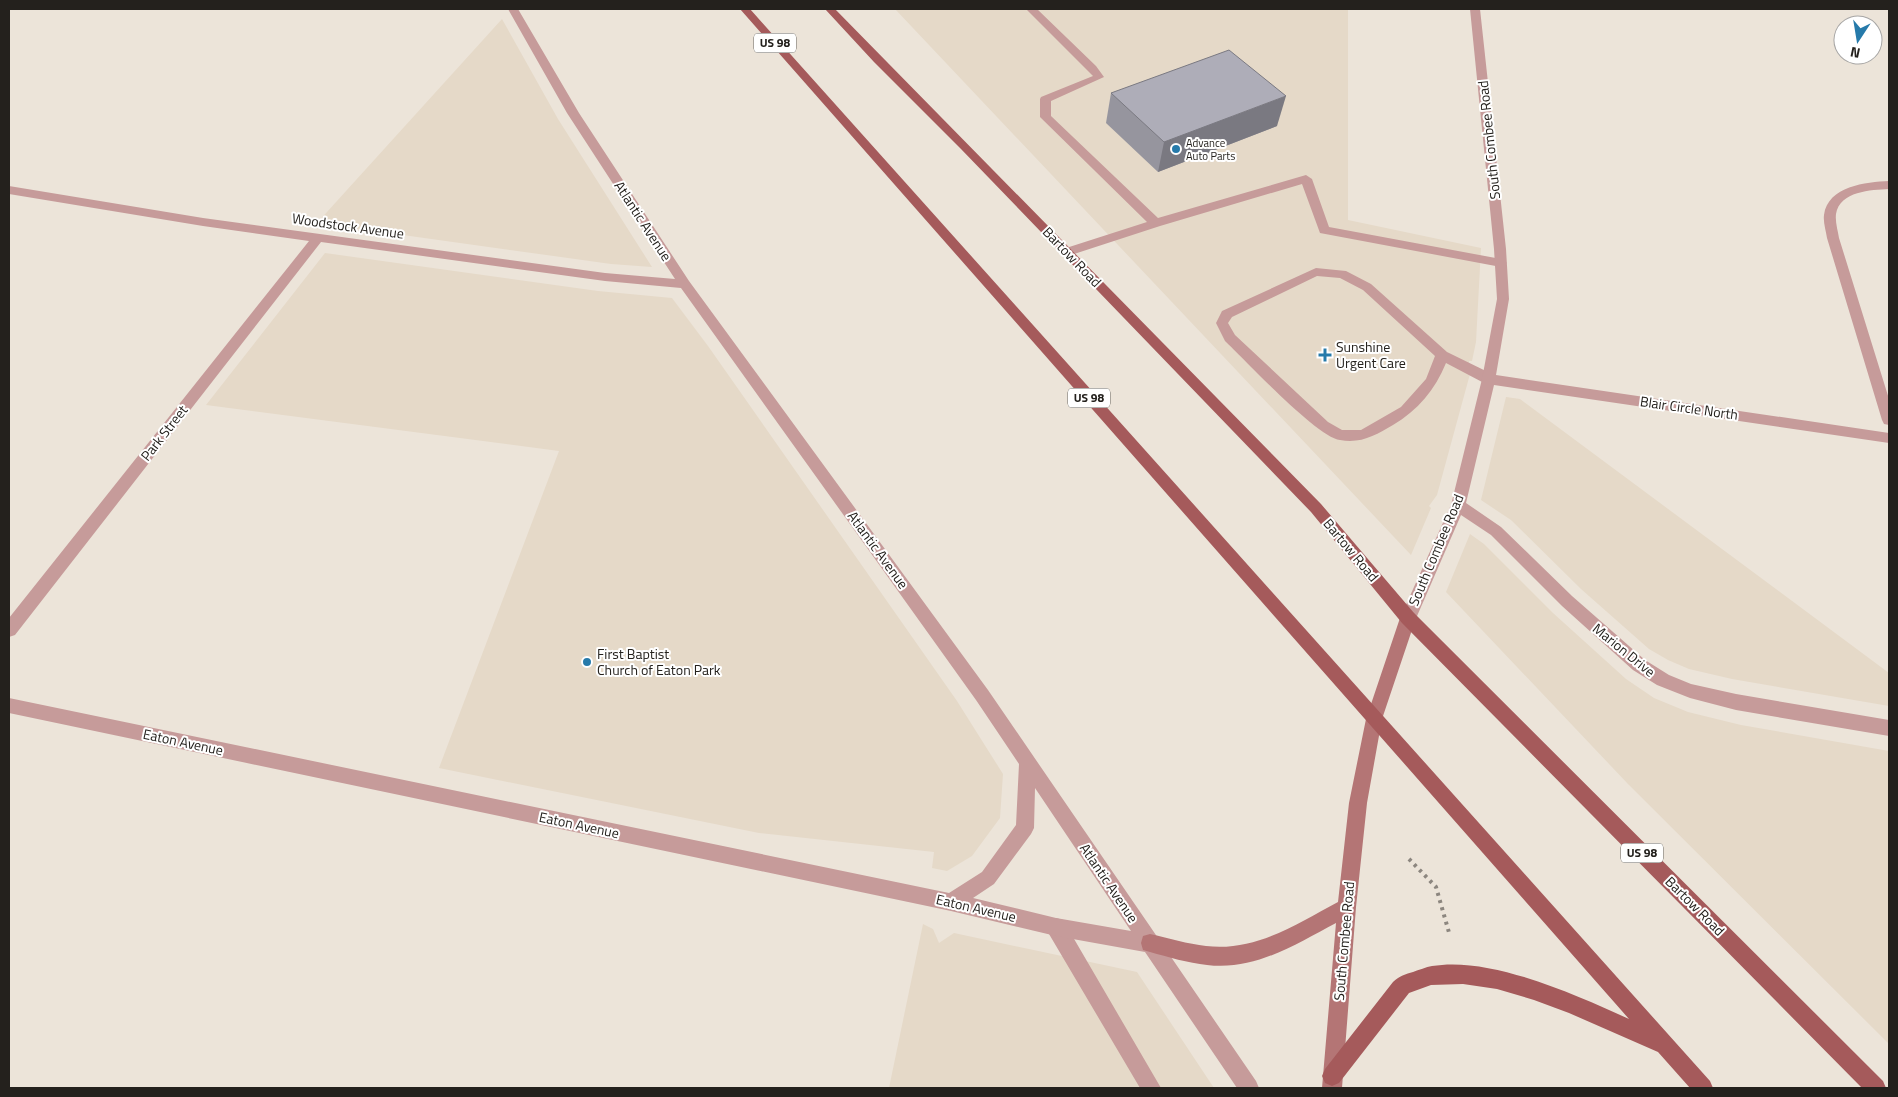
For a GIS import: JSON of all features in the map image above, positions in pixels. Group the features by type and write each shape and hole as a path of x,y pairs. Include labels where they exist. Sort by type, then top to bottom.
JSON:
{"main road":[{"name":"US 98","path":"745,9 1374,719 1704,1088"},
{"name":"Bartow Road","path":"830,9 1316,508 1408,618 1876,1088"},
{"name":"South Combee Road","path":"1332,1082 1358,804 1374,719 1408,618"},
{"path":"1150,943 1207,956 1239,955 1270,948 1347,906"},
{"path":"1332,1082 1404,984 1431,975 1460,974 1499,980 1576,1006 1664,1044"}],"street":[{"name":"Atlantic Avenue","path":"513,9 573,113 685,284 725,336 1028,762 1249,1088"},
{"path":"1031,9 1099,77 1045,99 1046,117 1156,223"},
{"name":"South Combee Road","path":"1408,618 1458,505 1489,379 1503,299 1475,9"},
{"path":"1067,252 1156,223 1306,179 1324,230 1501,263"},
{"path":"1889,186 1866,186 1840,197 1830,213 1833,238 1889,420"},
{"name":"Woodstock Avenue","path":"9,190 203,222 605,277 685,284"},
{"name":"Park Street","path":"9,630 319,237"},
{"name":"Blair Circle North","path":"1442,355 1432,381 1406,411 1363,435 1340,435 1323,426 1230,338 1222,323 1227,314 1316,272 1342,274 1367,288 1442,355 1489,379 1889,438"},
{"name":"Marion Drive","path":"1458,505 1496,531 1567,601 1639,665 1663,680 1690,691 1736,702 1889,728"},
{"name":"Eaton Avenue","path":"9,706 951,902 1056,926 1150,943"},
{"path":"951,902 988,878 1025,828 1028,762"},
{"path":"1056,926 1151,1088"}],"path":[{"path":"1409,859 1436,887 1450,936"}],"shaded area":[{"path":"895,9 1348,9 1348,220 1481,248 1476,342 1472,361 1469,361 1470,374 1437,495 1429,506 1431,508 1411,555"},
{"path":"502,19 558,119 652,267 611,264 317,223"},
{"path":"325,253 598,291 672,298 708,346 957,701 1003,774 1000,818 972,856 947,871 932,868 934,852 759,833 439,768 559,451 206,405"},
{"path":"1506,397 1520,399 1889,673 1889,706 1732,679 1689,669 1649,649 1581,589 1511,520 1481,500"},
{"path":"1470,534 1484,544 1553,613 1626,679 1654,698 1688,712 1741,725 1889,751 1889,1044 1628,784 1446,592"},
{"path":"923,924 933,929 939,943 954,933 1137,972 1214,1088 889,1088"}],"building":[{"path":"1229,50 1286,96 1164,142 1111,93"}],"place":[{"name":"Advance Auto Parts","path":"1176,149"},
{"name":"Sunshine Urgent Care","path":"1325,355"},
{"name":"First Baptist Church of Eaton Park","path":"587,662"}]}
